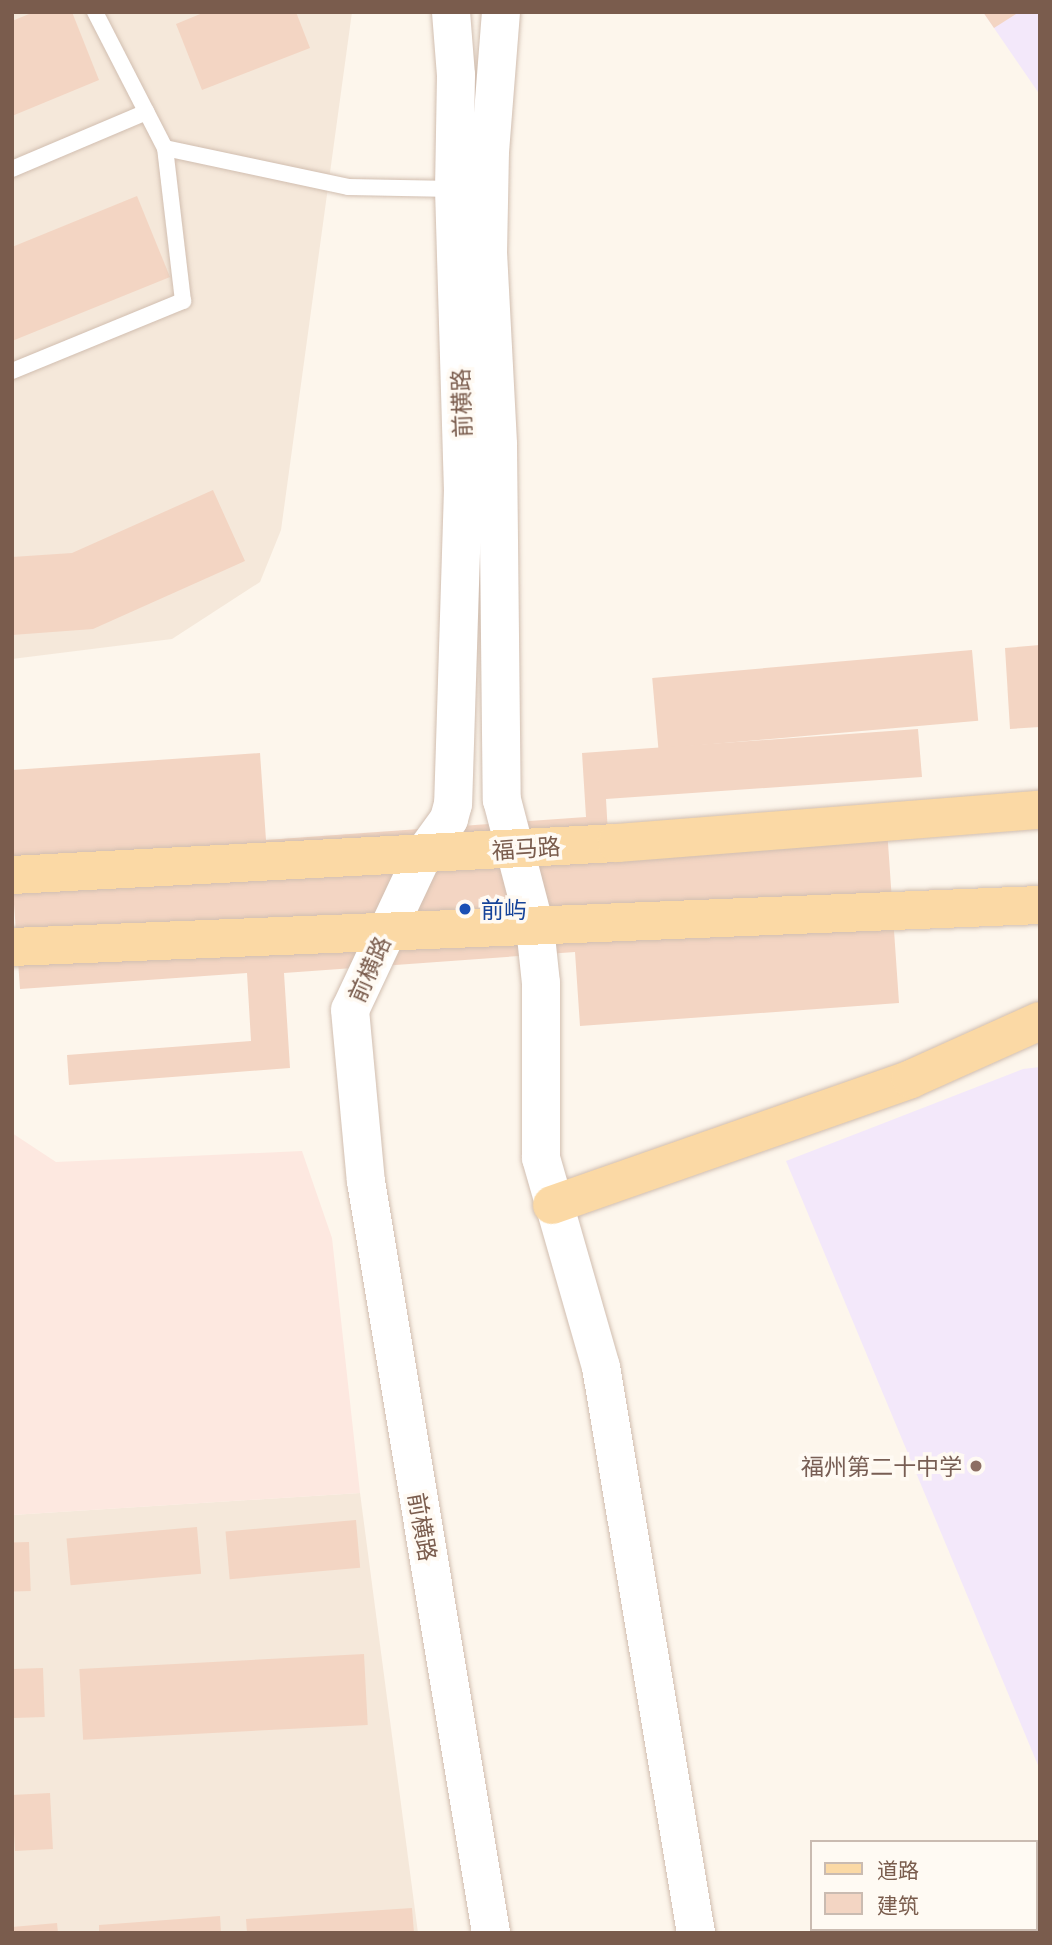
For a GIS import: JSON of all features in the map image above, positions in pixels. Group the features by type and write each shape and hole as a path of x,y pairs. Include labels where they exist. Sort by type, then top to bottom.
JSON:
{"main road":[{"name":"前横路","path":"450,12 456,75 454,189 463,489 453,804 449,819 423,855 350,1010 356,1101 491,1933"},
{"name":"前横路","path":"501,12 490,150 488,252 498,445 502,800 512,849 536,927 541,983 539,1127 552,1205 601,1367 696,1933"},
{"name":"福马路","path":"12,875 423,855 1040,810"},
{"path":"12,947 1040,905"},
{"path":"552,1205 911,1079 1040,1021"}],"lane":[{"path":"12,371 183,301 165,148 94,12"},
{"path":"12,169 146,112"},
{"path":"165,148 348,187 454,189"}],"shaded area":[{"path":"12,12 352,12 281,530 260,582 172,639 12,659"},
{"path":"983,12 1040,12 1040,95 994,28"},
{"name":"福州第二十中学","path":"1040,1067 1040,1770 786,1161 1023,1069"},
{"path":"12,1133 56,1162 302,1151 332,1238 360,1493 12,1515"},
{"path":"360,1493 418,1933 12,1933 12,1515"}],"building":[{"path":"34,12 72,12 99,80 12,116 12,21"},
{"path":"205,12 296,12 310,48 202,90 176,24"},
{"path":"983,12 1019,12 994,28"},
{"path":"137,196 170,277 12,341 12,247"},
{"path":"213,490 245,561 93,629 12,635 12,557 72,553"},
{"path":"1040,645 1040,727 1010,729 1005,648"},
{"path":"972,650 978,721 658,749 652,678"},
{"path":"918,729 922,777 606,799 608,834 886,814 899,1003 580,1026 575,952 284,973 290,1068 69,1085 67,1055 251,1041 247,973 20,989 12,876 12,770 260,753 266,840 586,817 582,753"},
{"path":"356,1520 360,1568 230,1579 225,1531"},
{"path":"197,1527 201,1574 71,1585 66,1538"},
{"path":"29,1542 31,1591 14,1592 12,1543"},
{"path":"364,1654 368,1725 83,1740 79,1669"},
{"path":"43,1668 45,1717 14,1718 12,1669"},
{"path":"50,1793 53,1849 15,1851 12,1795"},
{"path":"412,1908 414,1933 247,1933 246,1919"},
{"path":"220,1916 221,1933 99,1933 99,1925"},
{"path":"57,1923 58,1933 12,1933 12,1927"}],"place":[{"name":"前屿","path":"465,909"},
{"name":"福州第二十中学","path":"976,1466"}]}
